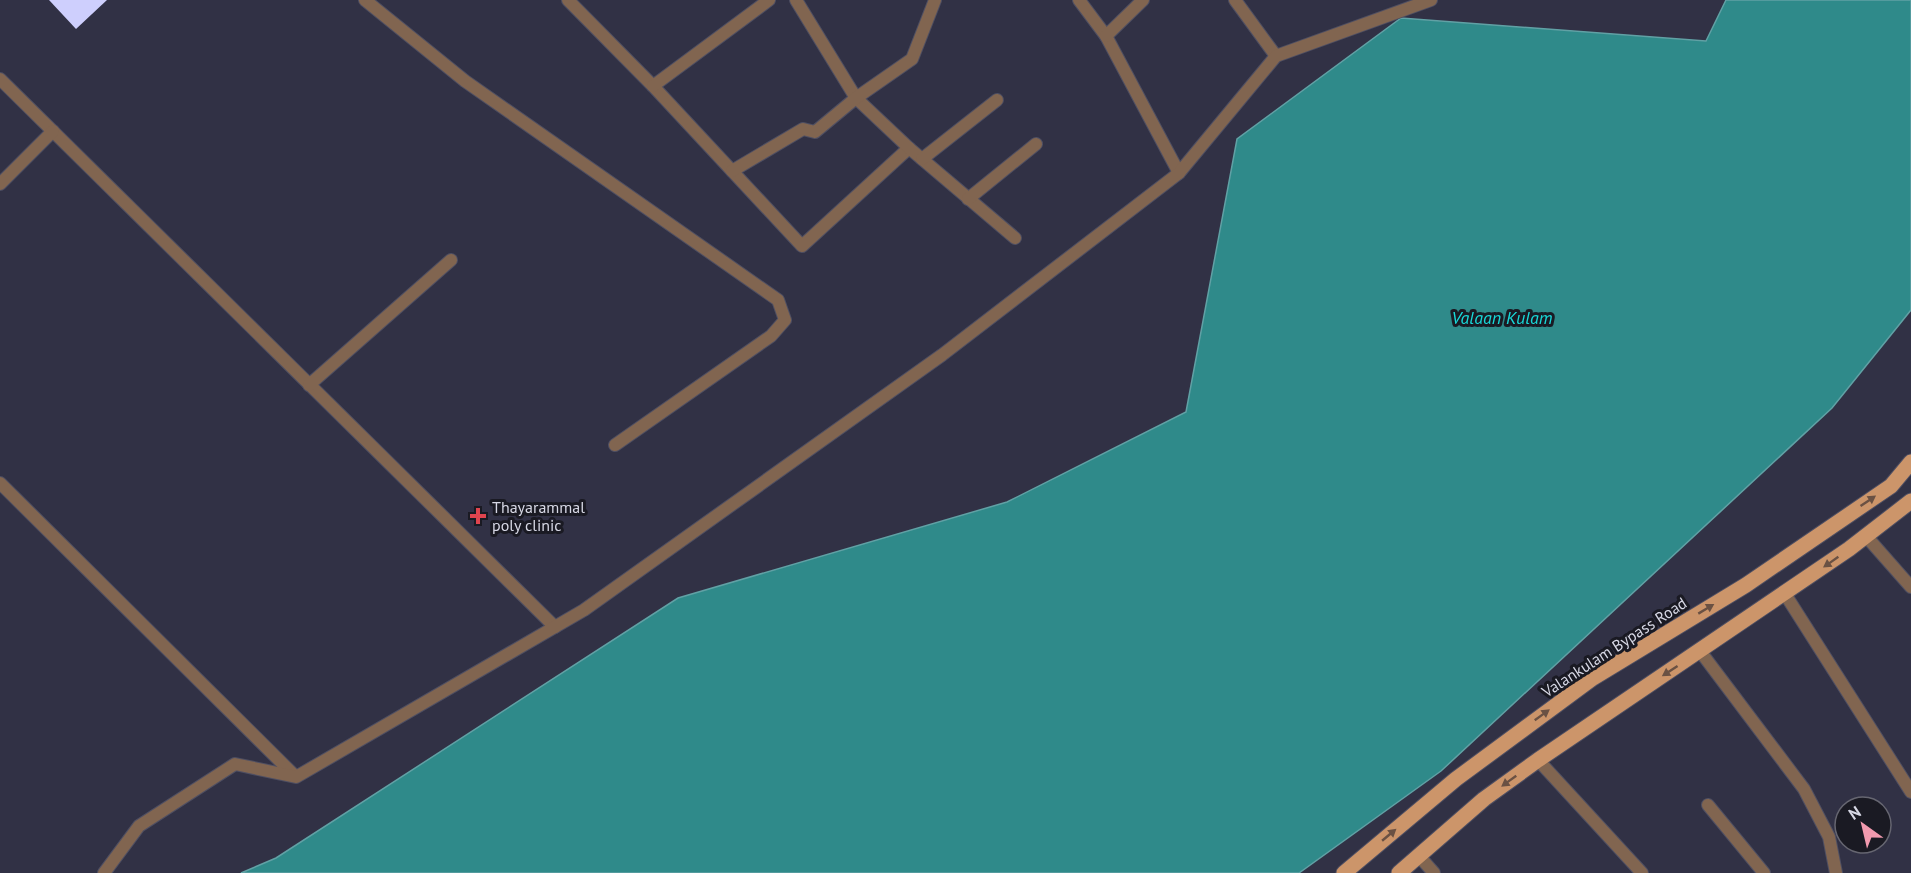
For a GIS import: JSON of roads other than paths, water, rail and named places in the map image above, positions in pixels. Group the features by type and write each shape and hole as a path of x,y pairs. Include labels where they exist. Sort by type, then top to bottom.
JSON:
{"main road":[{"name":"Valankulam Bypass Road","path":"1344,873 1456,778 1584,685 1746,585 1891,486 1911,462"},
{"path":"1399,873 1484,799 1538,760 1785,594 1911,501"}],"street":[{"path":"365,0 465,81 778,300 785,320 771,336 615,445"},
{"path":"568,0 653,86 802,246 909,148"},
{"path":"653,86 769,0"},
{"path":"796,0 856,98 909,148 1015,238"},
{"path":"732,171 803,129 815,132 856,98 912,59 935,0"},
{"path":"1079,0 1106,36 1179,173"},
{"path":"1106,36 1143,0"},
{"path":"1235,0 1276,56"},
{"path":"104,873 139,826 234,764 296,777 584,610 942,355 1179,173 1276,56 1431,0"},
{"path":"0,79 555,627"},
{"path":"922,159 997,100"},
{"path":"0,184 53,131"},
{"path":"968,199 1036,144"},
{"path":"309,385 451,260"},
{"path":"0,483 296,777"},
{"path":"1866,536 1911,588"},
{"path":"1785,594 1911,792"},
{"path":"1700,651 1804,789 1829,837 1836,873"},
{"path":"1538,760 1642,873"},
{"path":"1707,805 1764,873"},
{"path":"1419,856 1434,873"}],"water":[{"name":"Valaan Kulam","path":"1726,0 1911,0 1911,310 1832,408 1441,771 1299,873 241,873 276,858 678,598 1007,502 1186,412 1237,139 1401,18 1706,41"}],"place":[{"name":"Thayarammal poly clinic","path":"478,516"}]}
